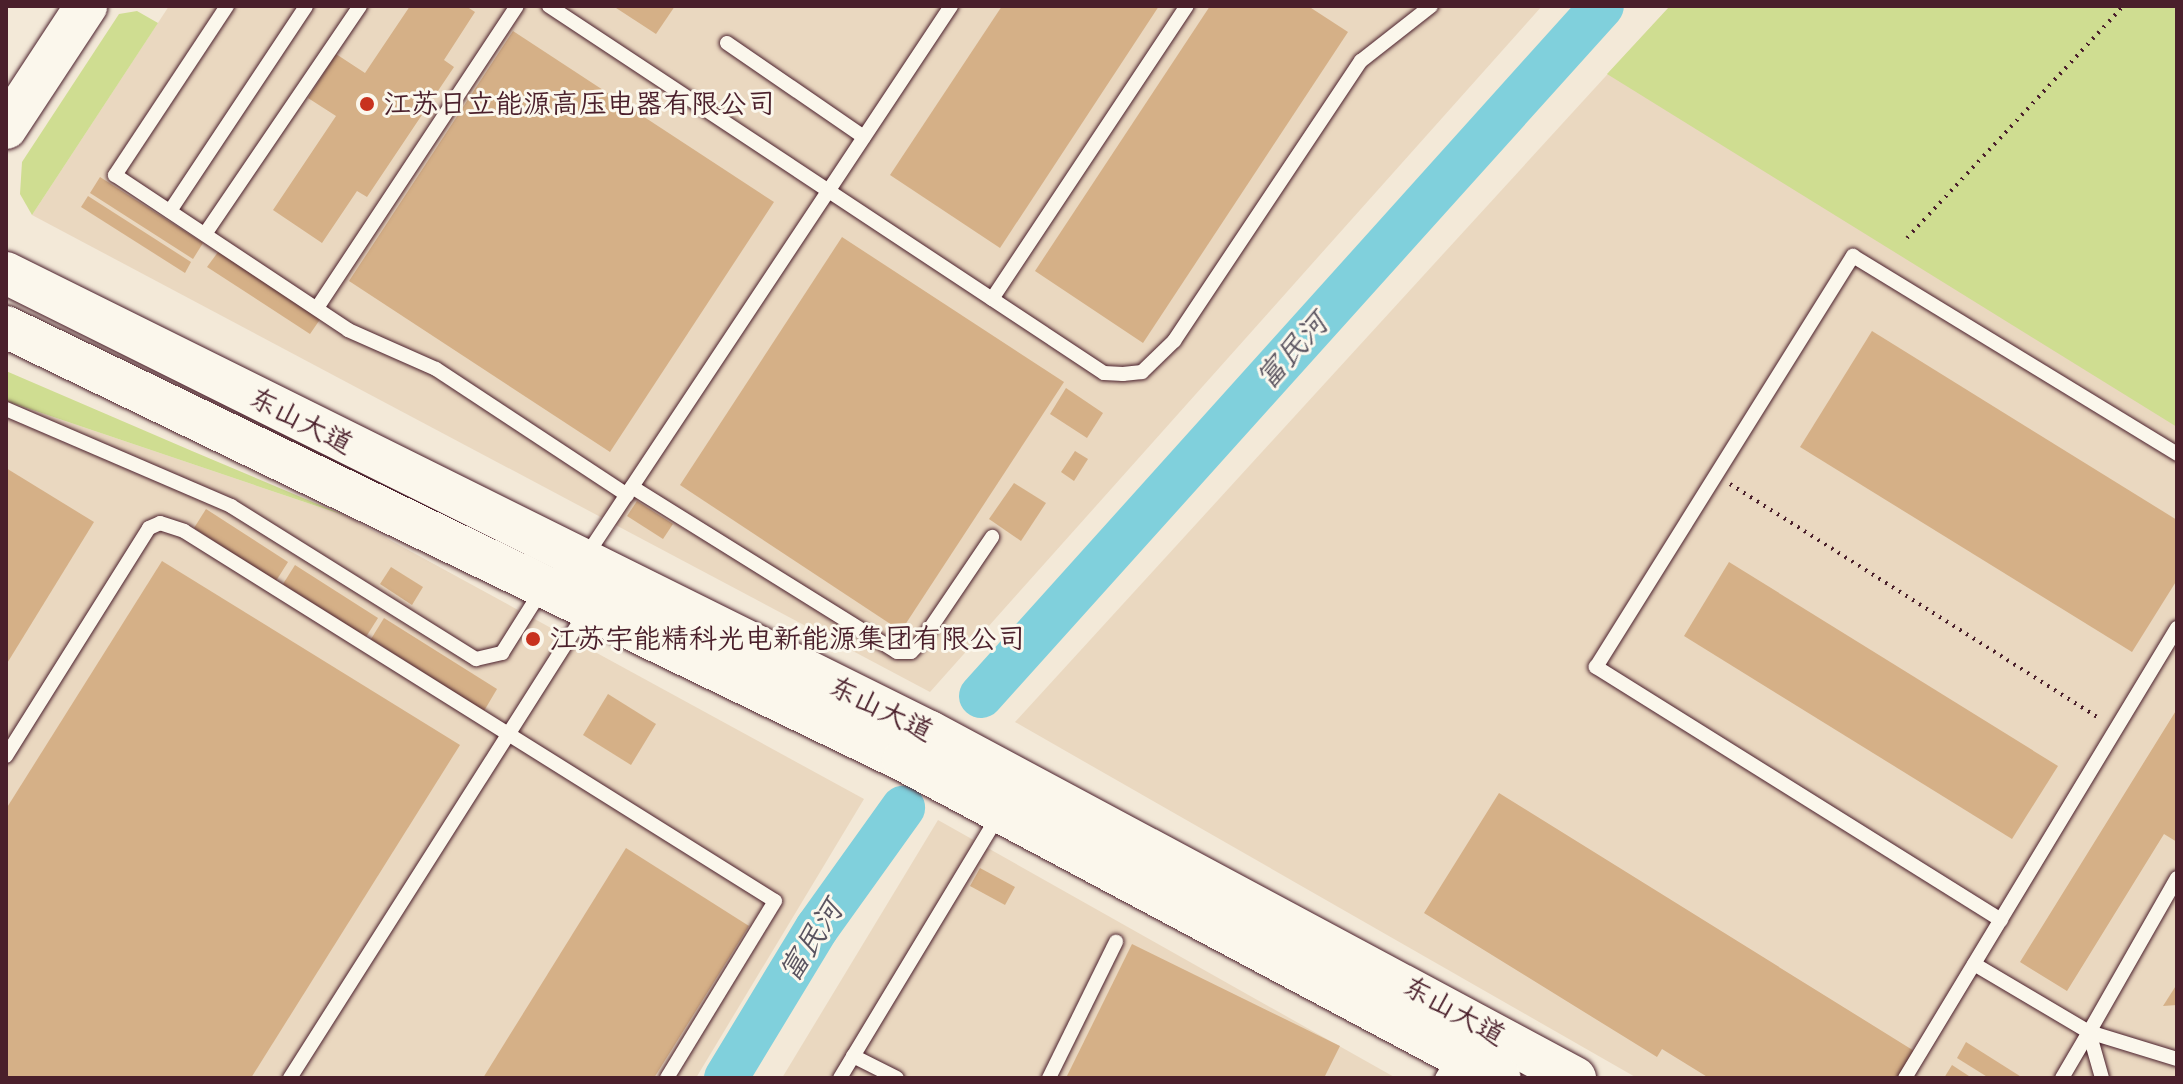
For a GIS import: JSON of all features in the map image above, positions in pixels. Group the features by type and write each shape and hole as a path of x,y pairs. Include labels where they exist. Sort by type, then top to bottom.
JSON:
{"main road":[{"path":"6,79 54,6"},
{"path":"6,128 86,6"},
{"name":"东山大道","path":"6,273 571,583"},
{"name":"东山大道","path":"6,327 571,583 1010,795 1500,1078"},
{"name":"东山大道","path":"1457,1052 1575,1078"}],"lane":[{"path":"227,6 115,175 348,330 436,369 630,491 897,652 911,652 921,642 992,537"},
{"path":"170,211 306,6"},
{"path":"205,234 360,6"},
{"path":"317,308 517,6"},
{"path":"549,6 1104,373 1142,372 1174,341 1361,61 1431,6"},
{"path":"290,1078 510,733 571,583 951,6"},
{"path":"992,299 1187,6"},
{"path":"727,43 864,137"},
{"path":"2001,920 1596,667 1853,256 2177,454"},
{"path":"6,409 231,506 476,659 502,653 571,583"},
{"path":"6,756 149,528 160,523 184,531 775,901 667,1078"},
{"path":"1905,1078 2177,628"},
{"path":"840,1078 1010,795"},
{"path":"2062,1078 2177,878"},
{"path":"1049,1078 1116,942"},
{"path":"1974,964 2089,1032 2177,1059"},
{"path":"2089,1032 2102,1078"},
{"path":"853,1056 897,1078"}],"path":[{"path":"1907,238 2123,6"},
{"path":"1716,476 2117,728"}],"shaded area":[{"path":"169,6 1542,6 930,692 32,215"},
{"path":"1670,6 2177,6 2177,1078 1637,1078 1015,722"},
{"path":"6,401 346,516 864,799 696,1078 6,1078"},
{"path":"938,820 1396,1078 782,1078"}],"green space":[{"path":"1670,6 2177,6 2177,427 1607,74"},
{"path":"137,11 158,23 32,215 20,194 22,162 119,14"},
{"path":"6,371 192,451 346,516 6,401"}],"building":[{"path":"410,6 466,6 475,12 444,60 454,67 367,197 357,191 322,243 273,210 336,116 308,98 336,54 365,73"},
{"path":"613,6 675,6 656,34"},
{"path":"1002,6 1159,6 1000,248 890,175"},
{"path":"1210,6 1308,6 1348,32 1143,343 1035,271"},
{"path":"513,31 774,202 610,452 349,281"},
{"path":"100,177 203,243 193,259 90,193"},
{"path":"88,196 191,262 185,273 81,207"},
{"path":"842,237 1064,382 901,631 680,485"},
{"path":"218,252 321,318 310,334 207,267"},
{"path":"1872,331 2177,520 2177,580 2132,652 1800,447"},
{"path":"1066,388 1103,413 1087,438 1050,414"},
{"path":"1075,451 1088,459 1074,481 1061,472"},
{"path":"6,468 94,522 6,665"},
{"path":"1014,483 1046,503 1021,541 989,519"},
{"path":"637,501 673,524 663,539 627,516"},
{"path":"206,509 288,562 276,581 194,528"},
{"path":"162,561 460,745 251,1078 6,1078 6,809"},
{"path":"1729,562 2058,766 2012,839 1684,636"},
{"path":"295,565 378,618 366,637 283,584"},
{"path":"391,567 423,587 412,605 380,584"},
{"path":"384,618 497,689 484,711 371,639"},
{"path":"608,694 656,724 631,765 583,735"},
{"path":"2177,709 2177,842 2164,834 2067,991 2020,962"},
{"path":"1499,793 1919,1054 1905,1078 1709,1078 1662,1049 1657,1057 1424,913"},
{"path":"626,848 749,926 654,1078 483,1078"},
{"path":"980,868 1015,887 1005,905 970,886"},
{"path":"1132,944 1340,1046 1324,1078 1066,1078"},
{"path":"2177,984 2177,1005 2163,1006"},
{"path":"1966,1042 2023,1078 1989,1078 1957,1058"},
{"path":"1952,1065 1972,1078 1944,1078"}],"waterway":[{"name":"富民河","path":"981,696 1602,6"},
{"name":"富民河","path":"726,1078 817,928 903,808"}],"place":[{"name":"江苏日立能源高压电器有限公司","path":"367,104"},
{"name":"江苏宇能精科光电新能源集团有限公司","path":"533,639"}]}
